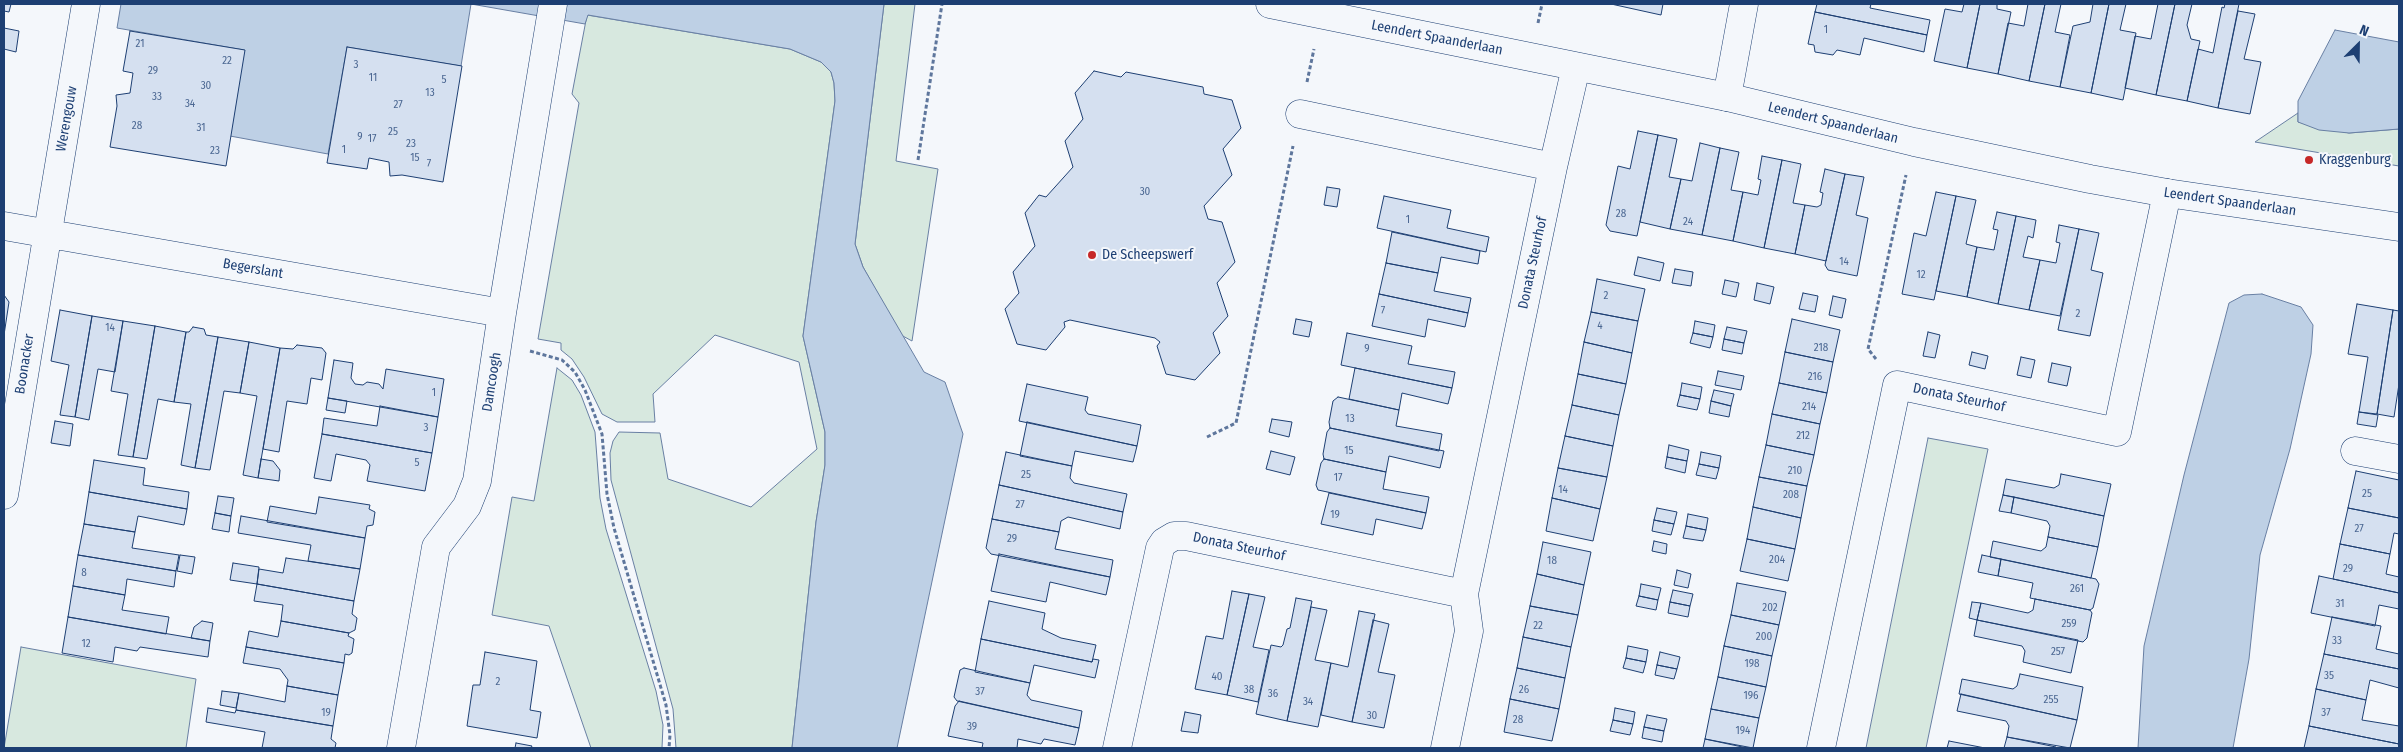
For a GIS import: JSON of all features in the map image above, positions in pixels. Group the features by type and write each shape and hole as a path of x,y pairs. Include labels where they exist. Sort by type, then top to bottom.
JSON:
{"street":[{"name":"Werengouw","path":"47,234 86,4"},
{"name":"Leendert Spaanderlaan","path":"1270,4 1727,97 1914,142 2167,193 2399,227"},
{"path":"1727,97 1744,4"},
{"name":"Damcoogh","path":"401,748 436,547 467,506 477,481 502,313 551,15"},
{"name":"Donata Steurhof","path":"1445,748 1469,631 1464,594 1553,166 1576,67"},
{"path":"1300,114 1553,166"},
{"name":"Donata Steurhof","path":"1821,748 1897,384 2117,432 2167,193"},
{"name":"Begerslant","path":"4,226 502,313"},
{"name":"Boonacker","path":"4,495 47,234"},
{"path":"2355,451 2399,459"},
{"name":"Donata Steurhof","path":"1117,748 1160,548 1164,542 1174,536 1186,536 1464,594"}],"path":[{"path":"918,160 942,4"},
{"path":"1207,437 1236,423 1322,14"},
{"path":"1897,384 1868,349 1914,142"},
{"path":"498,342 562,360 575,372 593,408 602,434 607,494 614,528 666,705 670,735 669,748"}],"shaded area":[{"path":"884,4 915,4 896,161 938,169 912,341 901,335 863,267 855,244"},
{"path":"587,15 790,49 821,62 831,72 835,101 803,336 825,432 825,465 816,522 792,748 676,748 673,709 611,480 610,453 613,441 619,432 660,433 668,479 751,507 817,449 799,362 715,335 653,394 655,422 617,422 602,414 584,377 572,359 561,350 561,343 538,339 579,103 572,94"},
{"path":"2298,113 2298,122 2349,133 2399,129 2399,166 2255,142"},
{"path":"557,368 572,380 581,395 595,432 600,498 606,529 656,691 663,725 662,748 591,748 549,626 492,615 512,497 534,501"},
{"path":"1928,438 1988,449 1926,748 1866,748"},
{"path":"21,647 196,679 186,748 4,748"}],"water":[{"path":"121,4 471,4 461,66 347,47 328,154 230,136 244,50 117,28"},
{"path":"471,4 884,4 855,244 863,267 924,372 945,382 963,434 897,748 792,748 816,522 825,465 825,432 803,336 835,101 831,72 821,62 790,49 588,15 585,24"},
{"path":"2335,30 2399,42 2399,129 2349,133 2319,130 2298,122 2298,101"},
{"path":"2262,294 2301,307 2313,325 2311,354 2290,449 2260,555 2249,659 2233,748 2138,748 2144,646 2184,475 2229,303 2244,295"}],"building":[{"path":"4,4 11,4 9,12 4,11"},
{"path":"1611,4 1663,4 1661,15"},
{"path":"1817,4 1871,4 1870,8 1930,20 1927,35 1815,12"},
{"path":"1964,4 1980,4 1967,68 1934,61 1945,9 1962,12"},
{"path":"1980,4 1997,4 1997,9 2011,12 1998,74 1967,68"},
{"path":"2028,4 2045,4 2029,81 1998,74 2008,23 2024,26"},
{"path":"2045,4 2061,4 2055,32 2070,35 2060,87 2029,81"},
{"path":"2093,4 2109,4 2091,93 2060,87 2073,26 2090,22"},
{"path":"2109,4 2126,4 2120,30 2136,33 2123,100 2091,93"},
{"path":"2158,4 2175,4 2156,95 2125,88 2135,36 2151,39"},
{"path":"2175,4 2192,4 2187,25 2191,39 2200,41 2187,101 2156,95"},
{"path":"2225,4 2239,4 2218,108 2187,101 2198,49 2213,53 2222,7 2224,8"},
{"path":"2238,11 2255,14 2244,59 2261,62 2250,114 2218,108"},
{"path":"1815,12 1927,35 1924,52 1864,38 1860,55 1837,50 1833,55 1815,52 1814,45 1808,44"},
{"path":"4,28 19,31 16,52 4,49"},
{"path":"130,31 245,50 226,166 110,147 117,106 116,95 130,93 133,73 123,71"},
{"path":"347,47 462,66 443,182 402,175 390,176 389,162 369,158 367,169 327,163"},
{"path":"1094,71 1121,77 1126,72 1203,87 1204,94 1232,100 1241,128 1223,149 1232,175 1204,206 1208,219 1222,222 1235,262 1217,283 1228,316 1213,333 1220,353 1195,380 1166,374 1157,346 1160,342 1155,338 1070,320 1064,322 1065,327 1046,350 1017,344 1005,309 1019,293 1013,272 1035,246 1025,213 1039,195 1046,197 1073,167 1065,141 1083,119 1075,93"},
{"path":"1638,131 1658,135 1637,236 1610,231 1606,225 1618,166 1630,169"},
{"path":"1658,135 1677,139 1669,177 1681,179 1670,229 1640,222"},
{"path":"1700,143 1720,148 1702,235 1670,229 1681,179 1692,181"},
{"path":"1720,148 1739,152 1731,190 1743,192 1733,241 1702,235"},
{"path":"1762,156 1782,160 1764,248 1733,241 1743,192 1758,195 1761,180 1758,179"},
{"path":"1782,160 1801,164 1793,203 1805,205 1795,254 1764,248"},
{"path":"1825,169 1845,174 1826,261 1795,254 1805,205 1817,207 1821,205 1823,193 1820,192"},
{"path":"1845,174 1864,177 1856,215 1868,218 1857,276 1828,270 1825,265"},
{"path":"1327,187 1340,189 1337,207 1324,205"},
{"path":"1936,192 1956,196 1934,300 1902,294 1914,233 1926,236"},
{"path":"1384,196 1451,210 1447,228 1489,237 1486,252 1377,228"},
{"path":"1956,196 1976,200 1966,244 1977,247 1967,297 1936,291"},
{"path":"1997,212 2016,216 1998,304 1967,297 1977,247 1994,250 1998,230 1993,229"},
{"path":"2016,216 2036,220 2033,238 2028,236 2023,257 2040,260 2029,310 1998,304"},
{"path":"2059,225 2079,229 2060,316 2029,310 2040,260 2056,263 2060,243 2056,242"},
{"path":"2079,229 2099,233 2091,270 2103,273 2090,336 2058,330"},
{"path":"1392,232 1480,251 1478,264 1441,257 1438,273 1386,263"},
{"path":"1638,257 1664,263 1660,281 1634,275"},
{"path":"1386,263 1438,273 1434,291 1471,298 1468,313 1379,294"},
{"path":"1675,269 1693,272 1691,286 1672,283"},
{"path":"1597,279 1645,289 1638,321 1591,312"},
{"path":"1725,280 1739,283 1736,297 1722,294"},
{"path":"1757,283 1774,287 1770,304 1754,300"},
{"path":"1803,293 1818,296 1815,312 1799,309"},
{"path":"1379,294 1468,313 1465,327 1428,319 1425,337 1372,326"},
{"path":"4,295 9,302 4,335"},
{"path":"1833,296 1846,299 1842,318 1829,315"},
{"path":"2357,304 2393,310 2377,414 2359,412 2368,357 2348,354"},
{"path":"60,310 92,316 75,417 60,415 69,365 51,361"},
{"path":"2393,310 2399,311 2399,384 2394,417 2377,414"},
{"path":"1591,312 1638,321 1632,353 1584,342"},
{"path":"92,316 123,321 115,372 98,369 89,420 75,417"},
{"path":"1296,319 1312,322 1309,337 1293,334"},
{"path":"1792,319 1840,330 1833,362 1785,352"},
{"path":"123,321 155,326 133,457 118,455 128,394 111,391"},
{"path":"1695,321 1715,325 1713,337 1693,333"},
{"path":"155,326 186,332 174,402 158,399 147,459 133,457"},
{"path":"193,327 204,329 206,335 218,337 195,468 181,465 191,404 174,402 186,332 189,332"},
{"path":"1727,327 1747,331 1744,343 1724,339"},
{"path":"1928,332 1940,335 1935,358 1923,356"},
{"path":"1347,333 1412,346 1408,364 1455,372 1452,388 1341,365"},
{"path":"1693,333 1713,337 1710,348 1690,343"},
{"path":"218,337 249,342 240,393 224,391 210,470 195,468"},
{"path":"1724,339 1744,343 1742,354 1722,350"},
{"path":"249,342 280,348 258,478 243,475 257,396 240,393"},
{"path":"1584,342 1632,353 1626,384 1578,374"},
{"path":"297,345 322,348 326,353 322,380 311,378 307,404 287,401 279,452 263,449 280,348 293,349"},
{"path":"1785,352 1833,362 1827,393 1779,383"},
{"path":"1972,352 1988,356 1985,369 1969,365"},
{"path":"2021,357 2035,360 2031,378 2017,375"},
{"path":"334,360 353,363 351,378 355,384 363,385 367,382 379,384 383,389 386,369 444,379 438,417 328,398"},
{"path":"2052,363 2071,367 2067,386 2048,382"},
{"path":"1355,368 1452,388 1448,404 1402,393 1399,410 1349,399"},
{"path":"1718,371 1744,376 1741,390 1715,385"},
{"path":"1578,374 1626,384 1619,415 1572,405"},
{"path":"1682,383 1702,387 1700,399 1680,395"},
{"path":"1779,383 1827,393 1820,424 1772,414"},
{"path":"1027,384 1088,397 1085,410 1088,414 1141,425 1137,446 1019,421"},
{"path":"1714,390 1734,394 1731,406 1711,401"},
{"path":"1680,395 1700,399 1697,410 1677,406"},
{"path":"1338,397 1399,410 1396,426 1442,434 1439,451 1330,428 1329,422 1333,401"},
{"path":"328,398 347,401 345,413 326,410"},
{"path":"1711,401 1731,406 1729,417 1709,413"},
{"path":"1572,405 1619,415 1613,446 1565,436"},
{"path":"380,406 438,417 432,453 322,434 324,418 377,426"},
{"path":"2359,412 2378,415 2376,427 2357,424"},
{"path":"1772,414 1820,424 1814,455 1766,445"},
{"path":"1272,419 1292,422 1289,437 1269,432"},
{"path":"55,421 73,424 70,446 51,443"},
{"path":"1027,422 1137,446 1133,462 1075,451 1072,466 1020,456"},
{"path":"1330,428 1444,451 1440,468 1389,456 1386,472 1324,459 1323,454 1327,432"},
{"path":"322,434 432,453 425,491 367,481 370,465 366,460 336,454 331,481 314,478"},
{"path":"1565,436 1613,446 1607,477 1558,468"},
{"path":"1669,445 1689,450 1687,461 1667,457"},
{"path":"1766,445 1814,455 1807,486 1759,477"},
{"path":"1271,451 1295,457 1290,475 1266,469"},
{"path":"1006,452 1072,466 1070,478 1074,483 1127,494 1123,512 999,485"},
{"path":"1701,452 1721,456 1719,468 1699,464"},
{"path":"1667,457 1687,461 1685,473 1665,468"},
{"path":"261,459 273,461 280,470 279,481 258,478"},
{"path":"1324,459 1386,472 1383,489 1429,497 1426,513 1318,490 1316,485 1321,463"},
{"path":"94,460 145,468 143,485 189,492 187,509 89,492"},
{"path":"1699,464 1719,468 1716,479 1696,475"},
{"path":"1558,468 1607,477 1600,509 1552,498"},
{"path":"2356,471 2399,480 2399,518 2348,508"},
{"path":"2061,474 2111,484 2104,516 2003,495 2006,479 2054,488 2059,485"},
{"path":"1759,477 1807,486 1801,518 1753,507"},
{"path":"999,485 1123,512 1120,529 1068,517 1061,521 1059,532 992,519"},
{"path":"89,492 187,509 184,525 138,516 135,532 84,524"},
{"path":"1329,493 1426,513 1422,529 1376,519 1373,535 1321,524"},
{"path":"2003,495 2014,497 2011,513 1999,511"},
{"path":"218,496 234,498 231,516 215,513"},
{"path":"319,497 370,505 369,509 375,512 373,525 367,526 365,538 267,522 270,506 316,514"},
{"path":"2014,497 2104,516 2098,547 2048,537 2050,526 2047,521 2011,513"},
{"path":"1552,498 1600,509 1593,541 1546,531"},
{"path":"1753,507 1801,518 1795,549 1747,539"},
{"path":"1657,508 1677,512 1674,524 1654,520"},
{"path":"2348,508 2399,518 2399,534 2394,533 2390,554 2340,544"},
{"path":"215,513 231,516 229,532 212,529"},
{"path":"1688,514 1708,518 1706,530 1686,526"},
{"path":"241,516 365,538 360,569 308,561 311,545 238,533"},
{"path":"992,519 1059,532 1055,549 1113,560 1110,577 991,554 986,548"},
{"path":"1654,520 1674,524 1671,535 1652,531"},
{"path":"84,524 135,532 132,548 179,555 176,571 78,555"},
{"path":"1686,526 1706,530 1703,541 1683,538"},
{"path":"2048,537 2098,547 2091,578 1990,557 1993,541 2041,551 2046,547"},
{"path":"1747,539 1795,549 1788,581 1740,571"},
{"path":"1654,541 1667,544 1666,554 1652,551"},
{"path":"1543,542 1591,552 1584,585 1537,574"},
{"path":"2340,544 2390,554 2386,574 2399,577 2399,593 2333,579"},
{"path":"999,554 1110,577 1106,595 1050,582 1046,602 991,591"},
{"path":"78,555 176,571 174,587 127,579 125,595 73,586"},
{"path":"180,555 195,557 192,574 177,571"},
{"path":"1982,555 2001,559 1998,576 1978,572"},
{"path":"286,558 360,569 354,601 257,584 259,569 283,573"},
{"path":"2001,559 2096,579 2099,584 2093,608 2090,610 2030,598 2033,583 1998,576"},
{"path":"233,563 259,567 257,584 230,580"},
{"path":"1677,570 1691,574 1688,588 1674,585"},
{"path":"1537,574 1584,585 1578,615 1530,606"},
{"path":"2319,576 2399,593 2399,609 2379,605 2375,626 2311,613"},
{"path":"1737,583 1786,592 1779,625 1731,615"},
{"path":"257,584 354,601 352,614 357,618 355,630 349,633 281,621 283,605 254,601"},
{"path":"1641,584 1661,588 1658,600 1639,596"},
{"path":"73,586 125,595 122,610 169,617 166,634 68,617"},
{"path":"1673,590 1693,594 1690,606 1670,602"},
{"path":"1232,591 1249,594 1227,695 1195,689 1206,636 1223,639"},
{"path":"1249,594 1265,597 1253,647 1269,650 1258,702 1227,695"},
{"path":"1639,596 1658,600 1656,610 1636,606"},
{"path":"1296,598 1312,601 1287,721 1256,714 1271,645 1281,647 1283,645 1287,629 1290,628"},
{"path":"2035,599 2090,610 2092,613 2087,638 2083,642 1977,620 1981,603 2028,613 2033,610"},
{"path":"989,601 1045,613 1042,629 1061,638 1096,645 1092,662 981,639"},
{"path":"1670,602 1690,606 1688,617 1668,613"},
{"path":"1972,602 1981,603 1977,620 1969,618"},
{"path":"1530,606 1578,615 1571,647 1523,637"},
{"path":"1311,607 1327,610 1315,660 1331,663 1318,727 1287,721"},
{"path":"1359,611 1375,614 1352,722 1321,715 1331,663 1348,667"},
{"path":"1731,615 1779,625 1772,656 1724,646"},
{"path":"68,617 210,641 208,657 140,647 137,651 115,647 113,662 62,653"},
{"path":"2332,617 2381,626 2376,649 2399,654 2399,669 2324,654"},
{"path":"1373,620 1389,624 1378,672 1395,675 1384,728 1352,722"},
{"path":"1977,620 2078,640 2071,673 2023,662 2025,651 2022,646 1974,636"},
{"path":"202,621 213,623 210,641 191,638 194,627"},
{"path":"281,621 349,633 348,636 354,639 352,653 349,655 345,654 344,663 246,647 249,631 278,637"},
{"path":"1523,637 1571,647 1565,678 1517,668"},
{"path":"981,639 1092,662 1093,659 1099,660 1095,678 1034,665 1030,683 975,672"},
{"path":"1628,646 1648,650 1646,662 1626,658"},
{"path":"1724,646 1772,656 1766,687 1718,677"},
{"path":"246,647 344,663 338,695 287,686 288,680 280,669 243,663"},
{"path":"485,652 537,661 530,710 541,712 537,738 467,726 473,685 480,685"},
{"path":"1660,652 1680,657 1677,669 1657,665"},
{"path":"2324,654 2399,669 2399,688 2370,680 2366,700 2316,689"},
{"path":"1626,658 1646,662 1643,673 1623,668"},
{"path":"1657,665 1677,669 1674,679 1655,675"},
{"path":"964,668 1030,683 1027,695 1031,700 1082,711 1079,728 957,701 954,697 960,670"},
{"path":"1517,668 1565,678 1559,709 1510,699"},
{"path":"2020,674 2083,687 2077,720 1959,694 1962,679 2013,689 2017,686"},
{"path":"1718,677 1766,687 1759,718 1711,709"},
{"path":"287,686 338,695 333,726 236,710 239,693 285,702"},
{"path":"2316,689 2366,700 2362,720 2399,726 2399,744 2309,726"},
{"path":"222,691 239,693 236,708 220,705"},
{"path":"1961,694 2077,720 2070,748 2007,737 2009,726 2006,721 1957,711"},
{"path":"1510,699 1559,709 1552,741 1504,732"},
{"path":"959,701 1079,728 1075,745 1044,739 1041,744 1018,739 1017,748 982,748 983,743 948,736 955,706"},
{"path":"208,708 235,713 236,710 333,726 331,739 336,743 335,748 262,748 265,732 206,722"},
{"path":"1615,708 1635,712 1633,724 1613,720"},
{"path":"1711,709 1759,718 1753,748 1705,739"},
{"path":"1185,712 1201,715 1198,733 1181,731"},
{"path":"1647,715 1667,719 1664,731 1644,727"},
{"path":"1613,720 1633,724 1630,735 1610,731"},
{"path":"2309,726 2399,744 2399,748 2304,748"},
{"path":"1644,727 1664,731 1662,742 1642,738"},
{"path":"2007,737 2056,747 2056,748 2004,748"},
{"path":"1705,739 1747,748 1703,748"},
{"path":"1949,741 1985,748 1947,748"},
{"path":"516,743 532,746 531,748 515,748"}],"place":[{"name":"Kraggenburg","path":"2309,160"},
{"name":"De Scheepswerf","path":"1092,255"}]}
